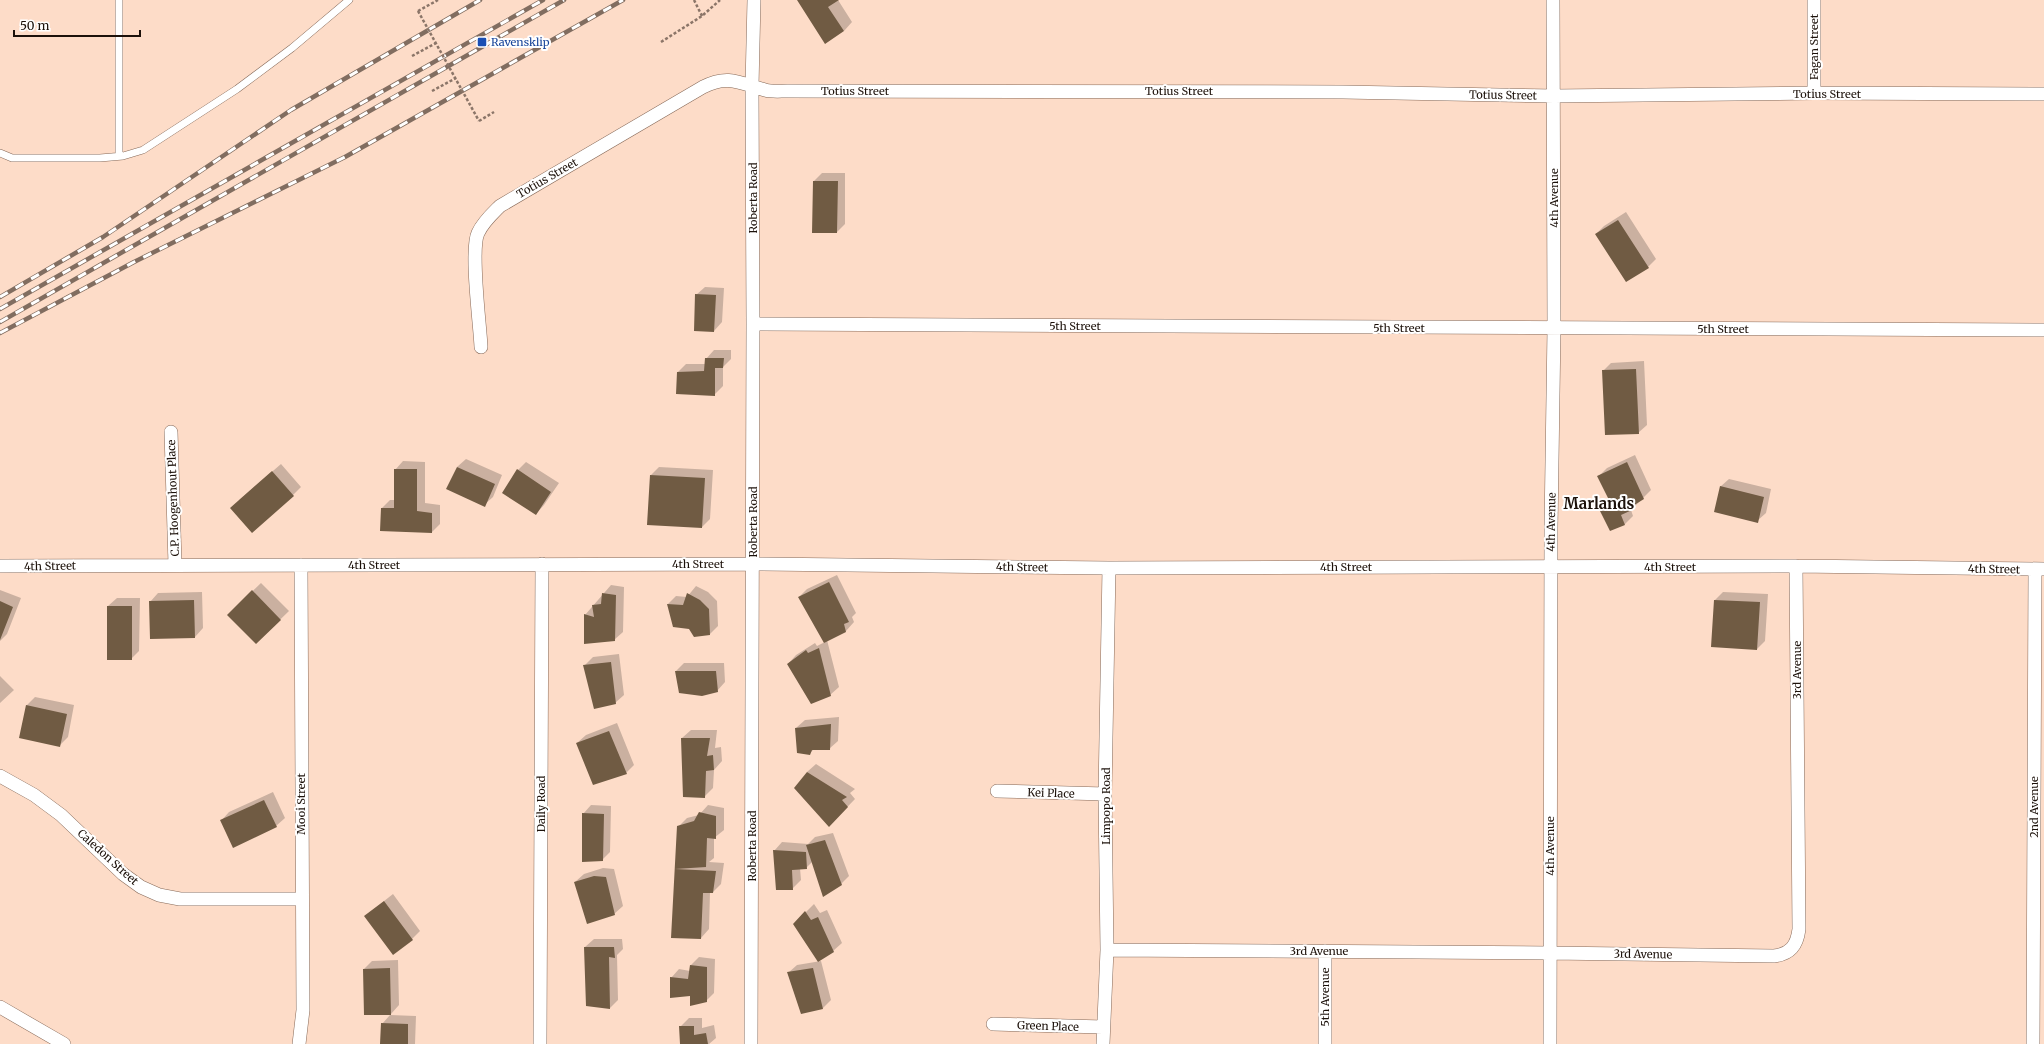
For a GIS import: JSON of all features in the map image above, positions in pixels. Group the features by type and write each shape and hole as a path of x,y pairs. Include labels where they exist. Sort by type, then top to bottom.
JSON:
{"street":[{"name":"Roberta Road","path":"751,1044 754,324 752,86 754,0"},
{"name":"4th Avenue","path":"1550,1044 1551,567 1554,328 1554,0"},
{"name":"Fagan Street","path":"1814,0 1814,93"},
{"name":"Totius Street","path":"481,347 474,252 478,234 485,222 500,206 713,82 725,79 768,90 787,91 1335,92 1554,96 1814,93 2044,94"},
{"name":"5th Street","path":"754,324 2044,330"},
{"name":"C.P. Hoogenhout Place","path":"171,432 175,564"},
{"name":"4th Street","path":"0,566 175,564 753,564 1109,568 1796,566 2039,569"},
{"name":"Daily Road","path":"540,1044 542,564"},
{"name":"Mooi Street","path":"299,1044 303,1010 302,565"},
{"name":"3rd Avenue","path":"1107,950 1784,955 1793,948 1798,940 1799,929 1796,566"},
{"name":"Limpopo Road","path":"1104,1044 1103,1027 1107,950 1105,794 1109,568"},
{"name":"2nd Avenue","path":"2033,1044 2039,569"},
{"name":"Caledon Street","path":"0,776 34,795 61,815 122,874 141,887 159,896 180,899 302,899"},
{"name":"Kei Place","path":"997,791 1105,794"},
{"name":"5th Avenue","path":"1325,951 1325,1044"},
{"path":"0,1007 64,1044"},
{"name":"Green Place","path":"993,1024 1103,1027"}],"lane":[{"path":"119,156 120,0"},
{"path":"0,153 12,158 119,156 143,150 237,89 292,48 349,0"}],"path":[{"path":"438,0 418,11 479,121 494,112"},
{"path":"694,0 702,16"},
{"path":"661,42 702,16 720,0"},
{"path":"412,56 436,43"},
{"path":"432,91 456,78"}],"building":[{"path":"797,0 839,0 828,7 844,31 825,44"},
{"path":"813,181 838,181 837,233 812,233"},
{"path":"1618,220 1649,268 1626,282 1595,234"},
{"path":"695,294 716,295 714,332 694,331"},
{"path":"705,358 724,358 723,368 715,368 715,396 676,394 677,372 704,371"},
{"path":"1636,369 1639,434 1605,435 1602,370"},
{"path":"1627,462 1644,499 1631,507 1632,510 1621,515 1625,525 1610,531 1600,511 1611,504 1597,476"},
{"path":"457,467 495,484 485,507 446,489"},
{"path":"394,469 417,469 417,511 432,513 432,533 380,531 381,508 394,508"},
{"path":"517,469 551,492 536,515 502,493"},
{"path":"272,471 294,496 252,533 230,508"},
{"path":"650,475 705,478 702,528 647,525"},
{"path":"1720,486 1764,497 1758,523 1714,512"},
{"path":"829,582 849,622 844,624 846,632 824,643 798,597"},
{"path":"252,590 281,620 256,644 227,615"},
{"path":"602,593 616,595 615,641 584,644 584,614 594,617 592,605 601,604"},
{"path":"687,593 700,600 709,609 710,635 694,637 689,629 673,627 667,604 683,605"},
{"path":"194,600 195,638 150,639 149,601"},
{"path":"1714,600 1760,602 1757,650 1711,647"},
{"path":"0,601 13,607 0,640"},
{"path":"107,606 132,606 132,660 107,660"},
{"path":"819,648 831,696 811,704 787,664 806,650 808,653"},
{"path":"611,662 616,704 594,709 583,665"},
{"path":"675,671 716,671 718,692 702,696 679,693"},
{"path":"26,705 67,714 60,747 19,738"},
{"path":"831,724 830,750 812,750 810,755 797,753 795,728"},
{"path":"609,731 627,774 593,785 576,743"},
{"path":"681,738 710,738 707,756 713,755 714,770 706,771 705,798 683,797"},
{"path":"807,772 847,797 842,800 848,807 829,827 794,788"},
{"path":"264,800 277,827 233,848 220,820"},
{"path":"699,812 716,816 716,839 707,838 706,867 675,869 716,871 713,893 703,893 701,939 671,938 677,826 694,821"},
{"path":"582,813 604,814 603,861 582,862"},
{"path":"825,840 842,885 823,897 806,845"},
{"path":"773,850 806,852 807,869 792,870 793,890 776,890"},
{"path":"594,876 606,877 615,915 587,924 574,882"},
{"path":"384,901 413,940 393,955 364,916"},
{"path":"805,911 811,920 818,917 834,952 818,962 793,924"},
{"path":"584,947 614,947 615,958 609,957 610,1009 586,1006"},
{"path":"690,965 707,967 707,1002 690,1006 690,996 670,998 670,977 688,979"},
{"path":"390,968 391,1015 364,1015 363,969"},
{"path":"813,968 823,1009 801,1014 787,972"},
{"path":"381,1023 408,1024 408,1044 380,1044"},
{"path":"679,1026 694,1026 694,1035 706,1033 708,1044 680,1044"}],"railway":[{"path":"0,297 103,237 291,110 480,0"},
{"path":"0,309 543,0"},
{"path":"0,322 564,0"},
{"path":"0,333 134,262 345,157 623,0"}],"place":[{"name":"Ravensklip","path":"482,42"}],"district":[{"name":"Marlands","path":"1599,503"}]}
